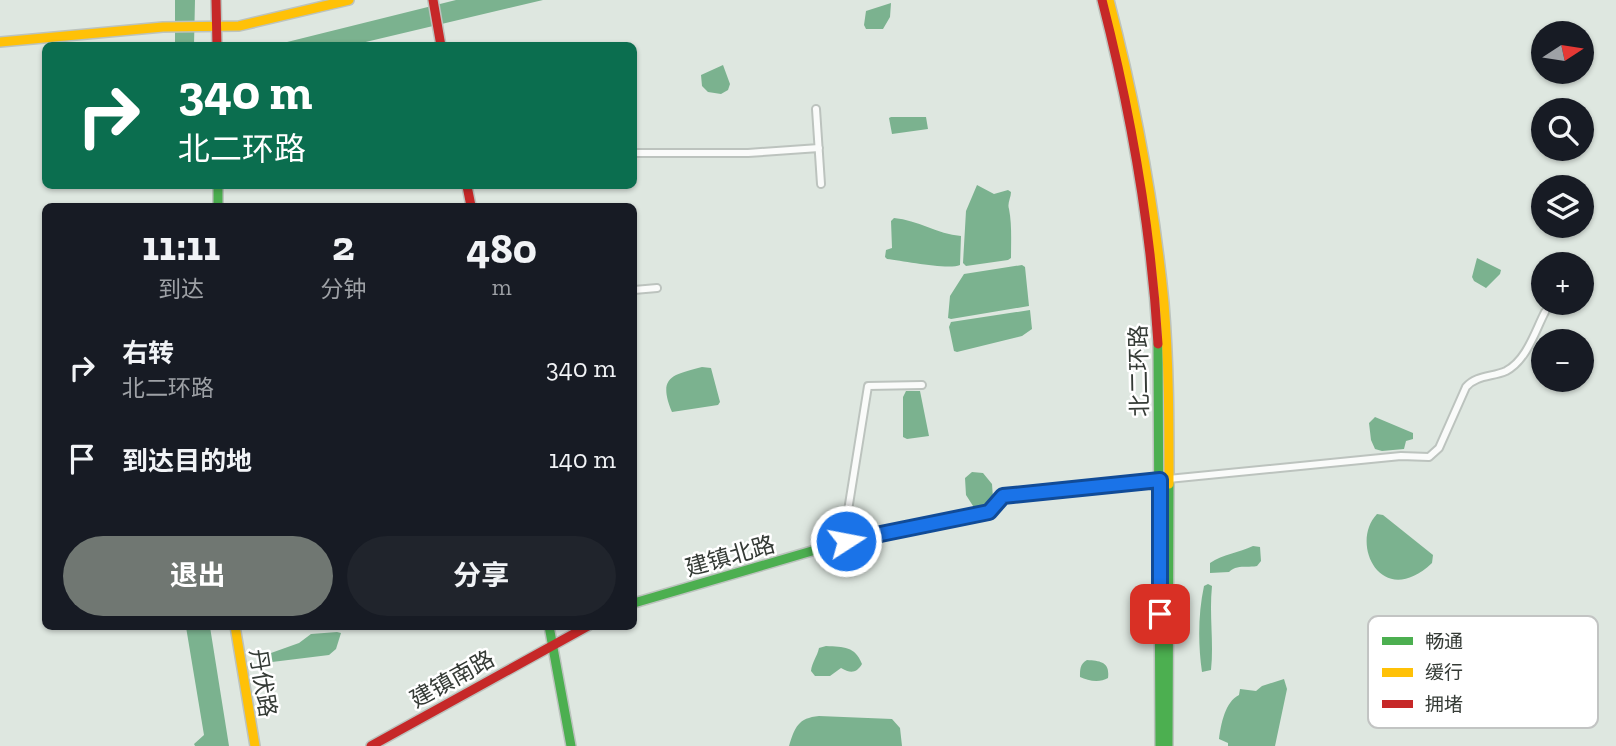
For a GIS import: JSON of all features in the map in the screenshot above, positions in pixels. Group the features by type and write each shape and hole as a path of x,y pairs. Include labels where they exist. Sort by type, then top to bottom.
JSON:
{"main road":[{"path":"216,0 217,42"},
{"path":"0,42 167,27 239,26 349,0"},
{"name":"北二环路","path":"1102,0 1129,113 1151,246 1164,479 1168,746"},
{"name":"北二环路","path":"1110,0 1137,110 1159,244 1167,352 1160,746"},
{"path":"433,1 440,42"},
{"name":"建镇北路","path":"637,602 846,541 989,512 1003,496 1164,479"},
{"name":"丹伏路","path":"236,630 255,746"},
{"path":"550,630 571,746"},
{"path":"552,645 580,630"},
{"name":"建镇南路","path":"371,746 552,645"}],"street":[{"path":"816,109 821,184"},
{"path":"637,153 748,153 819,148"},
{"path":"637,290 657,288"},
{"path":"1164,479 1401,456 1429,457 1439,448 1466,387 1471,381 1495,375 1516,365 1544,315"},
{"path":"846,541 846,523 868,386 922,385"}],"shaded area":[{"path":"175,0 195,0 194,42 175,42"},
{"path":"456,0 543,0 366,42 287,42"},
{"path":"891,3 890,17 883,29 866,29 866,11"},
{"path":"723,65 730,84 728,90 721,94 708,92 702,86 701,75"},
{"path":"891,117 926,117 928,129 892,134"},
{"path":"977,185 994,194 1008,190 1011,192 1008,205 1011,258 966,266 963,263 966,211"},
{"path":"894,218 961,236 960,265 936,266 887,259 886,250 892,248 891,221"},
{"path":"1477,258 1501,270 1486,288 1472,277"},
{"path":"1022,265 1025,267 1029,306 948,318 950,296 964,274"},
{"path":"1030,310 1032,329 1022,336 954,351 949,327 951,322"},
{"path":"702,367 711,368 720,402 718,405 672,412 666,391 670,379"},
{"path":"906,391 920,391 929,436 907,439 903,437 903,397"},
{"path":"1375,417 1413,433 1413,439 1406,441 1404,449 1375,449 1369,423"},
{"path":"972,472 983,473 992,484 993,498 986,506 975,509 966,495 965,478"},
{"path":"1377,514 1383,515 1433,555 1432,563 1414,576 1398,580 1385,576 1375,567 1369,555 1367,541 1369,526"},
{"path":"1253,546 1260,547 1261,561 1257,566 1210,573 1210,563"},
{"path":"1204,586 1212,586 1212,660 1211,670 1202,672 1200,618"},
{"path":"186,630 210,630 229,746 195,746 204,735"},
{"path":"341,633 336,649 329,655 272,662 269,657 271,653 299,643 311,634"},
{"path":"843,647 852,651 862,664 853,672 841,668 830,676 815,676 811,671 812,665 819,648"},
{"path":"1087,660 1104,663 1108,669 1108,678 1094,681 1080,677 1081,667"},
{"path":"1284,679 1287,689 1275,746 1228,746 1228,743 1219,739 1224,714 1230,703 1239,695 1240,689 1256,691 1262,686"},
{"path":"819,716 892,719 900,728 902,746 789,746 802,721"}],"traffic: fast":[{"path":"218,189 218,203"},
{"path":"1158,344 1160,746"},
{"path":"1168,746 1169,484"},
{"path":"637,602 846,541 981,514"},
{"path":"550,630 571,746"}],"traffic: slow":[{"path":"0,42 163,27 239,26 349,0"},
{"path":"1109,0 1142,150 1160,265 1167,348 1169,484"},
{"path":"981,514 989,512 1003,496 1160,480"},
{"path":"236,630 255,746"}],"traffic: jam":[{"path":"216,0 217,42"},
{"path":"433,0 440,42"},
{"path":"1102,0 1138,170 1158,344"},
{"path":"468,189 470,203"},
{"path":"371,746 581,630"}],"route":[{"path":"846,541 989,512 1003,496 1017,493 1160,480 1160,614"}]}
